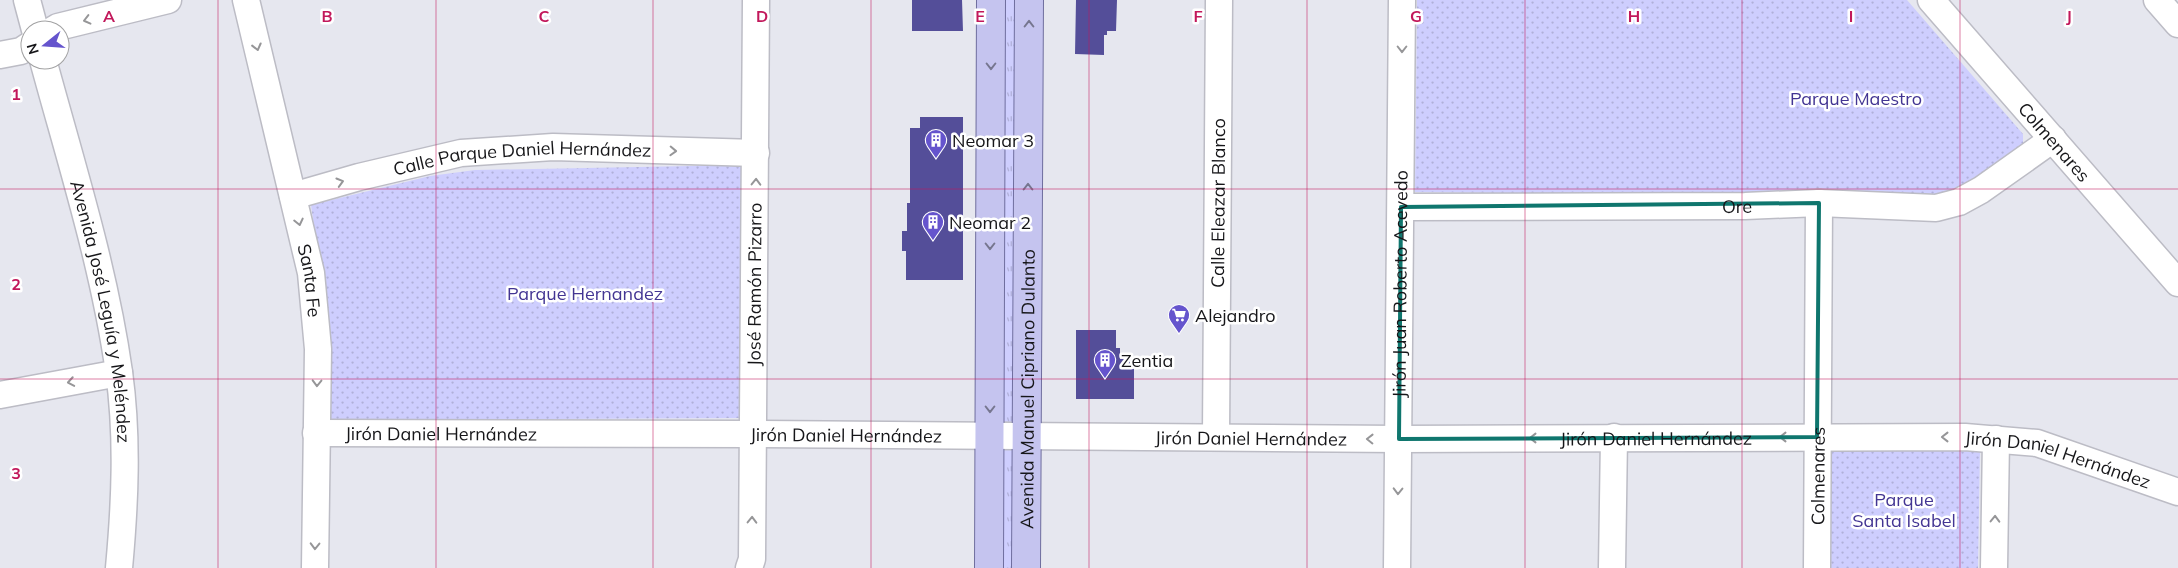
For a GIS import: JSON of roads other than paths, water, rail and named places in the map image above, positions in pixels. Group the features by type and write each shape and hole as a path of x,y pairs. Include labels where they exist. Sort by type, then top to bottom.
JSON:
{"main road":[{"name":"Avenida Manuel Cipriano Dulanto","path":"990,568 991,0"},
{"name":"Avenida Manuel Cipriano Dulanto","path":"1026,568 1029,0"}],"street":[{"path":"27,0 32,20"},
{"path":"70,24 168,0"},
{"name":"Santa Fe","path":"246,0 310,273 318,349 315,568"},
{"name":"José Ramón Pizarro","path":"749,568 752,559 756,0"},
{"name":"Calle Eleazar Blanco","path":"1216,436 1219,0"},
{"name":"Jirón Juan Roberto Acevedo","path":"1397,568 1402,0"},
{"path":"2157,0 2178,24"},
{"name":"Colmenares","path":"1946,5 2053,139 2178,282"},
{"path":"0,55 20,51"},
{"name":"Avenida José Leguía y Meléndez","path":"46,70 104,286 119,373 125,479 119,568"},
{"name":"Ore","path":"1401,206 1745,206 1819,203 1936,208 1959,202 1981,190 2053,139"},
{"name":"Calle Parque Daniel Hernández","path":"293,196 359,177 461,153 553,148 756,153"},
{"name":"Colmenares","path":"1817,568 1819,203"},
{"path":"0,395 119,373"},
{"name":"Jirón Daniel Hernández","path":"316,433 1216,436 1399,439 1614,437 1996,438 2036,443 2178,492"},
{"path":"1612,568 1614,437"},
{"path":"1994,568 1996,438"}],"place":[{"name":"Neomar 3","path":"936,159"},
{"name":"Neomar 2","path":"933,241"},
{"name":"Alejandro","path":"1179,334"},
{"name":"Zentia","path":"1105,379"}],"park label":[{"name":"Parque Maestro","path":"1856,98"},
{"name":"Parque Hernandez","path":"585,293"},
{"name":"Parque Santa Isabel","path":"1904,509"}]}
